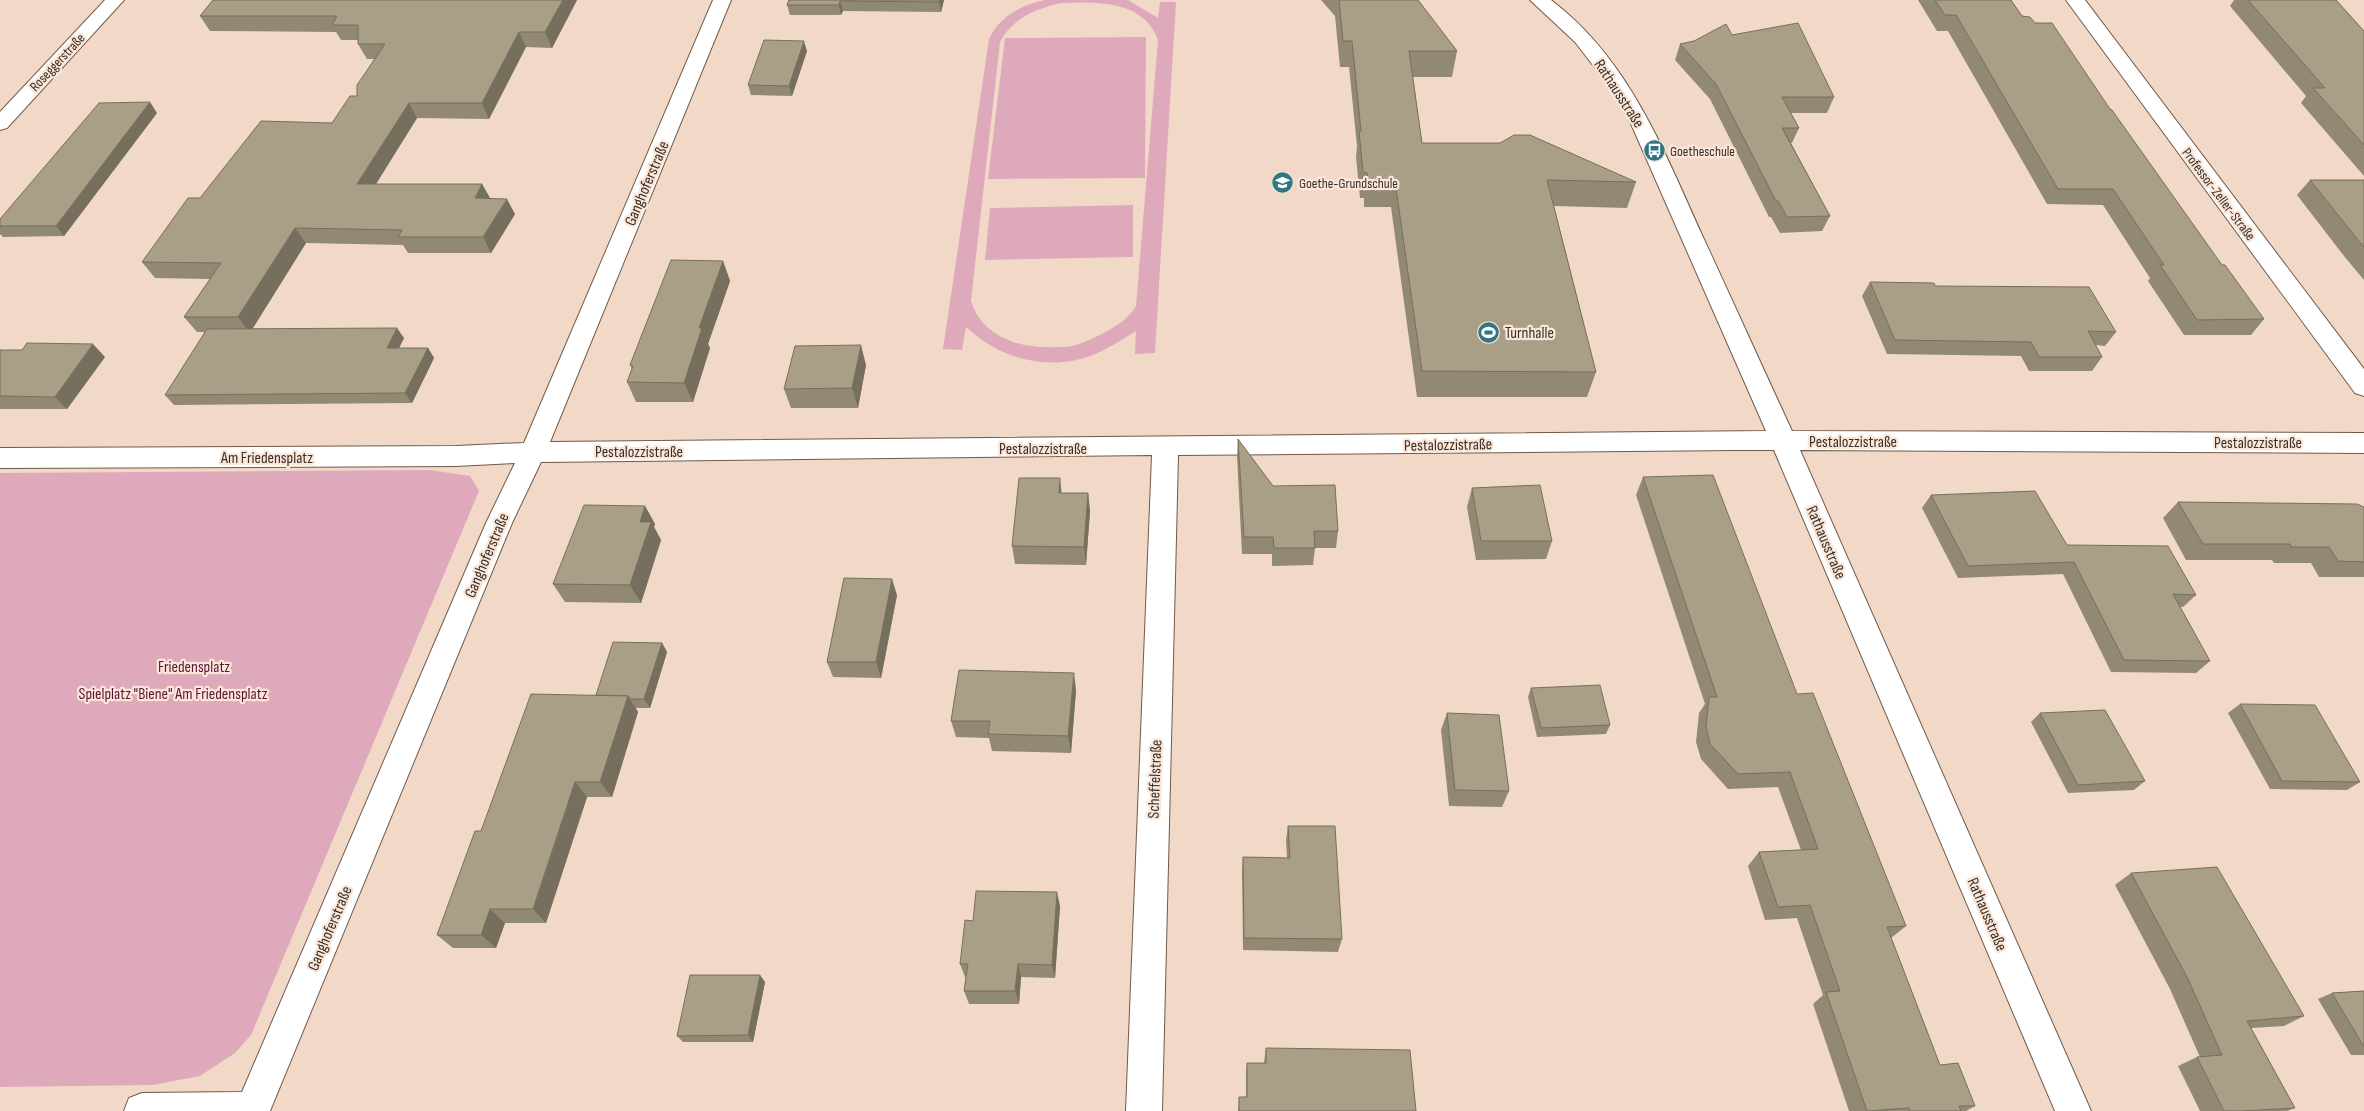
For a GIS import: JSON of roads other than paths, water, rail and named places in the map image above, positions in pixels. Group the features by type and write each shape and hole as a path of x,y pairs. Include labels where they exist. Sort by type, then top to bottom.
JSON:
{"street":[{"name":"Roseggerstraße","path":"0,124 115,0"},
{"name":"Ganghoferstraße","path":"252,1110 499,523 533,452 722,0"},
{"name":"Rathausstraße","path":"1538,0 1587,45 1619,85 1638,117 1783,440 2073,1111"},
{"name":"Professor-Zeller-Straße","path":"2075,0 2364,388"},
{"name":"Pestalozzistraße","path":"533,452 1783,440 2364,443"},
{"name":"Scheffelstraße","path":"1144,1111 1165,447"},
{"name":"Am Friedensplatz","path":"0,458 447,456 533,452"},
{"path":"142,1111 252,1110"}],"place":[{"name":"Goetheschule","path":"1654,151"},
{"name":"Goethe-Grundschule","path":"1283,183"},
{"name":"Turnhalle","path":"1489,332"}],"park label":[{"name":"Friedensplatz","path":"194,666"},
{"name":"Spielplatz \"Biene\" Am Friedensplatz","path":"173,693"}]}
